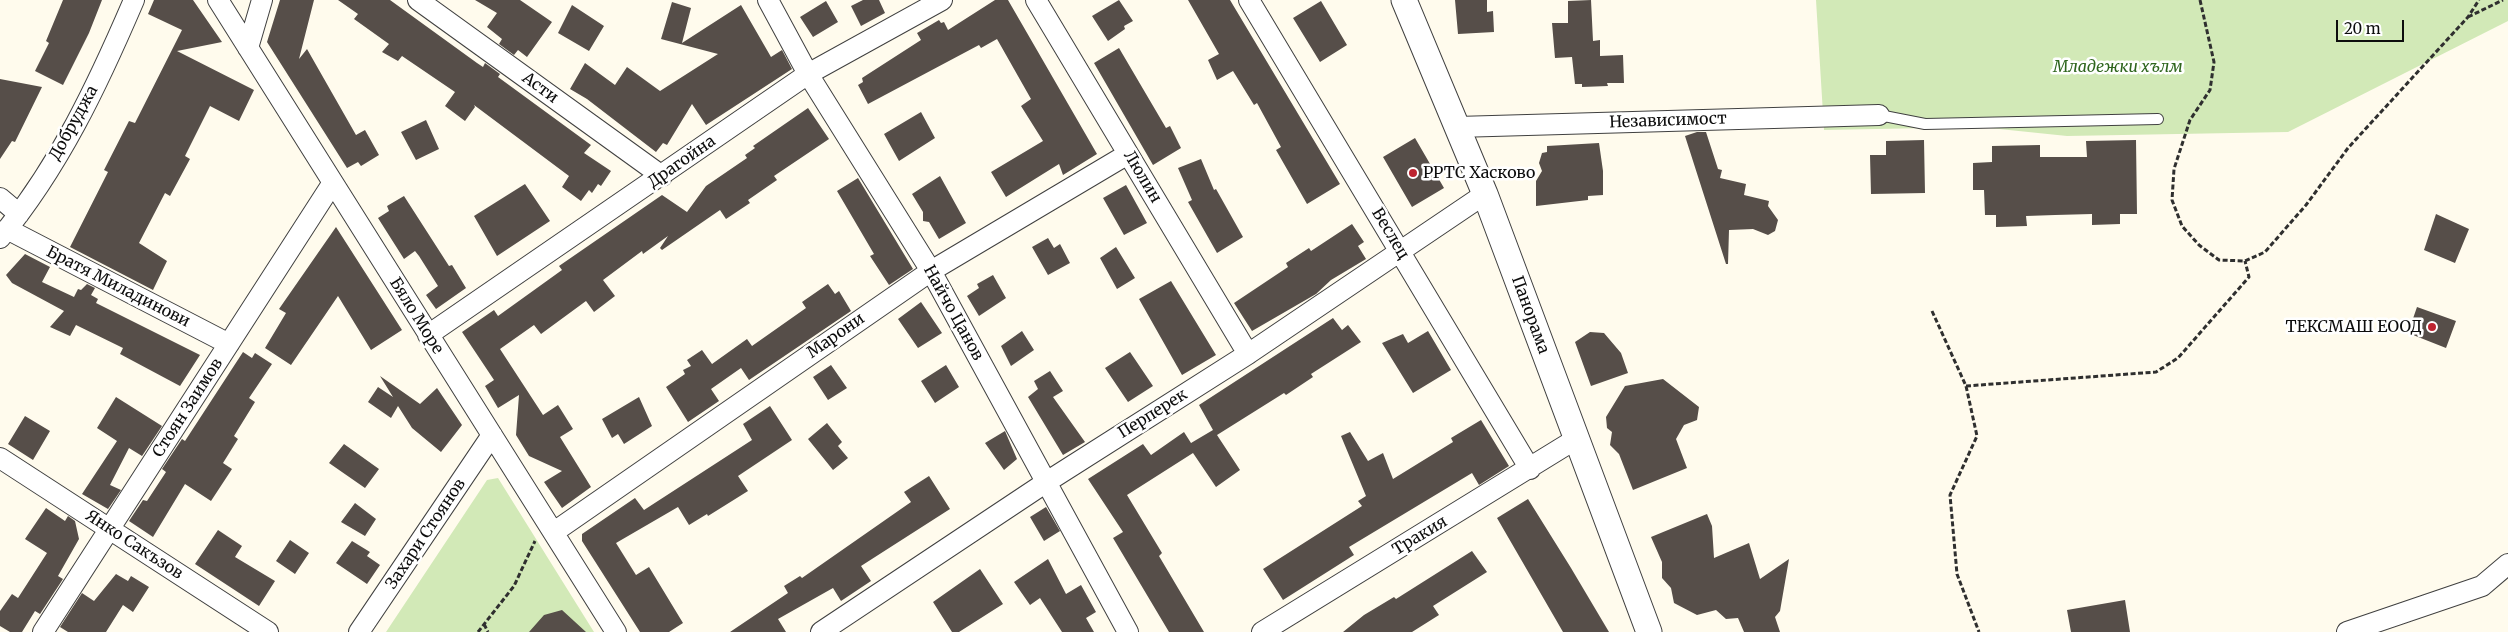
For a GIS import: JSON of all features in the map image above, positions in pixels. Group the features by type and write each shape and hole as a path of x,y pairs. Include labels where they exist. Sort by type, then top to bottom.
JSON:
{"street":[{"name":"Добруджа","path":"3,234 19,214 67,140 92,96 134,0"},
{"name":"Бяло Море","path":"218,0 332,184 616,632"},
{"path":"248,48 262,0"},
{"name":"Асти","path":"418,0 662,176"},
{"name":"Найчо Цанов","path":"768,0 808,74 931,271 1128,632"},
{"name":"Драгойна","path":"428,335 808,74 942,0"},
{"name":"Люлин","path":"1036,0 1248,354"},
{"name":"Веслец","path":"1250,0 1530,469"},
{"name":"Панорама","path":"1404,0 1485,194 1649,632"},
{"name":"Независимост","path":"1457,127 1879,115"},
{"name":"Марони","path":"549,525 931,271 1128,154"},
{"name":"Стоян Заимов","path":"43,632 332,184"},
{"name":"Перперек","path":"820,632 1045,483 1248,354 1402,252 1485,194"},
{"path":"0,198 19,214"},
{"name":"Братя Миладинови","path":"3,234 229,344"},
{"name":"Захари Стоянов","path":"359,632 492,435"},
{"name":"Тракия","path":"1262,632 1576,439"},
{"name":"Янко Сакъзов","path":"0,458 268,632"},
{"path":"2347,632 2482,586 2508,564"}],"lane":[{"path":"1879,115 1925,124 2158,119"}],"path":[{"path":"2200,0 2214,62 2210,90 2190,120 2174,169 2172,200 2182,226 2199,245 2219,260 2245,261 2265,252 2306,205 2348,148 2468,18 2479,0"},
{"path":"2468,18 2503,0"},
{"path":"1966,386 2156,372 2178,358 2249,277 2245,261"},
{"path":"1932,311 1966,386 1977,436 1950,495 1957,574 1979,632"},
{"path":"478,632 514,586 549,525"},
{"path":"484,624 488,632"}],"green space":[{"name":"Младежки хълм","path":"1816,0 2508,0 2508,21 2288,132 2067,136 1980,127 1824,130"},
{"path":"498,478 594,632 386,632 487,480"}],"building":[{"path":"63,0 102,0 89,33 63,85 35,71 49,43 46,41"},
{"path":"154,0 193,0 222,42 177,51 254,90 239,121 210,106 185,156 190,159 170,196 165,193 139,243 167,261 153,290 70,247 108,172 104,170 129,121 135,123 182,30 148,14"},
{"path":"280,0 314,0 299,59 307,49 356,135 365,130 379,155 361,166 358,162 347,168 267,42"},
{"path":"338,0 390,0 477,63 483,67 485,63 500,74 498,77 591,145 584,153 611,171 601,186 598,184 592,193 589,190 581,201 562,187 569,176 474,105 475,107 465,121 445,106 455,92 402,56 398,61 382,52 389,44 354,19 358,14"},
{"path":"475,0 520,0 552,22 527,57 518,50 514,55 499,44 502,39 487,27 497,13"},
{"path":"863,0 879,0 885,13 861,26 851,6"},
{"path":"995,0 1008,0 1097,154 1063,175 1059,164 1006,197 991,172 1043,141 1021,106 1031,99 997,39 981,48 979,45 868,104 858,85 863,82 862,78 921,40 917,33 939,20 941,23 944,22 948,30"},
{"path":"1119,0 1133,21 1124,26 1125,29 1108,41 1092,16"},
{"path":"1188,0 1230,0 1340,184 1307,204 1276,150 1281,147 1257,103 1254,105 1233,71 1217,80 1208,60 1219,54"},
{"path":"1455,0 1487,0 1487,12 1493,11 1494,32 1458,34"},
{"path":"1591,0 1593,41 1600,40 1600,56 1623,55 1624,83 1607,83 1608,86 1582,87 1582,84 1575,84 1572,57 1555,58 1552,23 1568,23 1568,1"},
{"path":"826,1 838,22 813,37 800,17"},
{"path":"1321,1 1347,45 1320,62 1293,18"},
{"path":"672,2 691,8 682,43 741,5 771,57 782,50 792,69 706,125 692,104 667,145 663,143 656,152 587,99 570,89 585,63 615,85 627,67 660,91 718,54 661,39"},
{"path":"572,5 604,26 589,51 558,33"},
{"path":"1119,48 1166,128 1170,126 1181,148 1153,165 1094,63"},
{"path":"0,79 42,87 15,142 12,141 0,159"},
{"path":"808,108 829,139 774,176 777,180 748,200 750,203 726,219 720,210 662,250 660,248 668,236 643,254 642,251 603,280 615,296 594,312 586,301 541,334 534,325 500,349 543,415 558,405 573,429 560,437 591,487 562,508 544,482 562,471 529,456 516,435 519,395 498,408 485,386 494,380 462,332 494,310 498,316 562,270 559,266 662,195 687,212 706,186 747,158 745,155 755,148 753,146"},
{"path":"921,112 935,138 899,161 884,134"},
{"path":"426,120 439,149 416,160 401,132"},
{"path":"1697,132 1706,132 1718,169 1722,170 1720,178 1746,184 1744,195 1769,201 1768,206 1778,220 1775,231 1768,235 1753,229 1729,230 1728,264 1726,264 1685,136"},
{"name":"РРТС Хасково","path":"1415,138 1444,188 1412,207 1383,157"},
{"path":"1924,140 1925,193 1871,194 1870,155 1886,155 1886,141"},
{"path":"2136,140 2137,214 2120,214 2120,224 2092,225 2092,214 2026,216 2027,226 1996,227 1996,215 1985,215 1984,190 1973,190 1973,163 1992,162 1992,146 2040,145 2040,157 2087,157 2086,141"},
{"path":"1599,143 1603,171 1603,195 1588,196 1588,200 1536,206 1536,181 1542,171 1539,163 1542,153 1547,152 1547,146"},
{"path":"1201,159 1214,190 1216,189 1243,237 1217,253 1188,202 1192,200 1178,168"},
{"path":"940,176 966,223 939,239 929,222 923,221 923,212 912,194"},
{"path":"858,178 913,269 889,285 870,256 874,254 837,191"},
{"path":"525,184 550,221 497,256 474,216"},
{"path":"1126,185 1147,223 1124,235 1103,198"},
{"path":"404,196 449,266 452,265 466,288 436,309 426,295 438,286 419,256 415,251 404,259 378,218 389,211 387,206"},
{"path":"2436,214 2469,229 2455,263 2424,250"},
{"path":"1352,224 1364,242 1358,246 1366,259 1331,280 1316,294 1252,331 1234,303 1288,267 1286,263 1309,248 1311,251"},
{"path":"336,227 402,330 371,350 338,296 291,365 265,348 286,313 279,309"},
{"path":"1048,238 1054,248 1060,244 1070,263 1048,275 1032,247"},
{"path":"1116,247 1135,278 1117,289 1100,258"},
{"path":"25,254 50,267 42,282 74,297 78,289 81,290 87,284 95,288 91,295 98,299 96,303 200,355 180,386 120,354 123,348 76,325 70,336 50,327 64,311 12,283 6,275"},
{"path":"993,275 1006,298 979,316 967,296 979,288 977,284"},
{"path":"1171,281 1216,355 1182,375 1139,299"},
{"path":"828,284 835,294 839,291 851,311 749,380 741,368 711,389 719,401 688,422 666,387 685,374 683,370 691,366 687,360 702,350 712,364 747,339 752,346 806,308 802,302"},
{"path":"921,302 942,333 918,348 898,319"},
{"name":"ТЕКСМАШ ЕООД","path":"2417,307 2456,321 2446,348 2408,333"},
{"path":"1333,318 1342,330 1348,325 1361,342 1311,374 1313,377 1286,395 1284,393 1217,435 1240,470 1216,487 1193,453 1127,495 1162,553 1159,556 1204,632 1169,632 1113,538 1123,532 1088,479 1143,444 1151,455 1184,432 1191,443 1213,430 1199,405"},
{"path":"1022,331 1034,350 1011,366 1001,346"},
{"path":"1428,331 1451,370 1413,393 1382,343 1403,334 1408,343"},
{"path":"1590,332 1604,333 1621,353 1628,373 1591,386 1575,342"},
{"path":"243,352 252,358 255,353 272,364 249,398 255,402 234,436 238,439 223,463 232,469 211,501 185,484 153,537 129,521 143,500 147,501 166,472 162,469 182,439 185,441"},
{"path":"1130,352 1153,386 1128,402 1105,368"},
{"path":"831,365 847,388 828,400 813,377"},
{"path":"946,365 959,387 935,403 921,381"},
{"path":"1050,371 1063,391 1053,397 1085,442 1063,455 1028,397 1038,389 1034,381"},
{"path":"380,376 420,404 437,388 462,425 441,452 412,428 398,406 391,418 368,402 378,387 393,397"},
{"path":"1663,379 1699,407 1697,420 1684,425 1676,439 1687,468 1633,490 1619,454 1610,445 1612,432 1607,428 1606,417 1625,386"},
{"path":"116,397 162,426 142,456 129,448 110,485 121,490 108,509 82,494 117,441 97,428"},
{"path":"639,397 652,426 624,444 618,434 612,438 602,419"},
{"path":"770,406 792,440 738,476 748,491 708,516 707,514 689,525 678,507 616,543 636,575 649,567 683,623 669,632 640,632 582,541 582,534 635,498 644,510 752,440 743,424"},
{"path":"25,416 50,431 33,460 8,444"},
{"path":"1481,420 1509,466 1479,485 1472,473 1349,547 1354,555 1283,600 1263,569 1362,506 1358,501 1366,496 1341,436 1350,432 1368,461 1383,453 1393,479 1453,442 1451,438"},
{"path":"827,423 842,442 838,446 848,458 833,470 808,439"},
{"path":"1005,431 1017,459 1004,470 985,443"},
{"path":"344,444 379,469 365,488 329,463"},
{"path":"929,476 950,509 861,566 871,581 841,601 833,588 778,619 786,632 730,632 788,593 784,586 800,576 802,578 911,502 904,492"},
{"path":"1528,499 1609,632 1563,632 1497,518"},
{"path":"355,503 376,519 365,536 341,522"},
{"path":"1046,507 1060,531 1044,541 1030,517"},
{"path":"46,508 65,521 68,516 75,521 79,539 58,576 63,579 40,614 35,611 22,632 10,632 0,626 0,611 12,594 18,598 47,553 25,539"},
{"path":"1707,514 1712,526 1714,558 1749,543 1760,579 1789,559 1780,611 1775,617 1780,632 1744,632 1738,618 1726,619 1716,610 1697,615 1674,603 1671,588 1662,578 1662,562 1651,537"},
{"path":"218,530 242,546 235,557 275,581 259,606 195,564"},
{"path":"290,540 309,553 295,574 276,561"},
{"path":"352,541 370,552 367,556 380,565 367,584 336,563"},
{"path":"1472,551 1487,572 1433,606 1439,615 1412,632 1343,632 1364,615 1394,597 1396,599"},
{"path":"1048,559 1066,594 1081,585 1096,612 1086,618 1094,632 1062,632 1040,598 1030,605 1014,582"},
{"path":"980,569 1003,604 959,632 952,632 933,602"},
{"path":"116,574 128,581 131,576 149,587 133,612 123,605 106,632 68,632 60,627 82,593 94,601"},
{"path":"2125,600 2130,632 2071,632 2067,610"},
{"path":"562,610 586,632 529,632 544,615"}],"place":[{"name":"РРТС Хасково","path":"1413,173"},
{"name":"ТЕКСМАШ ЕООД","path":"2432,327"}]}
